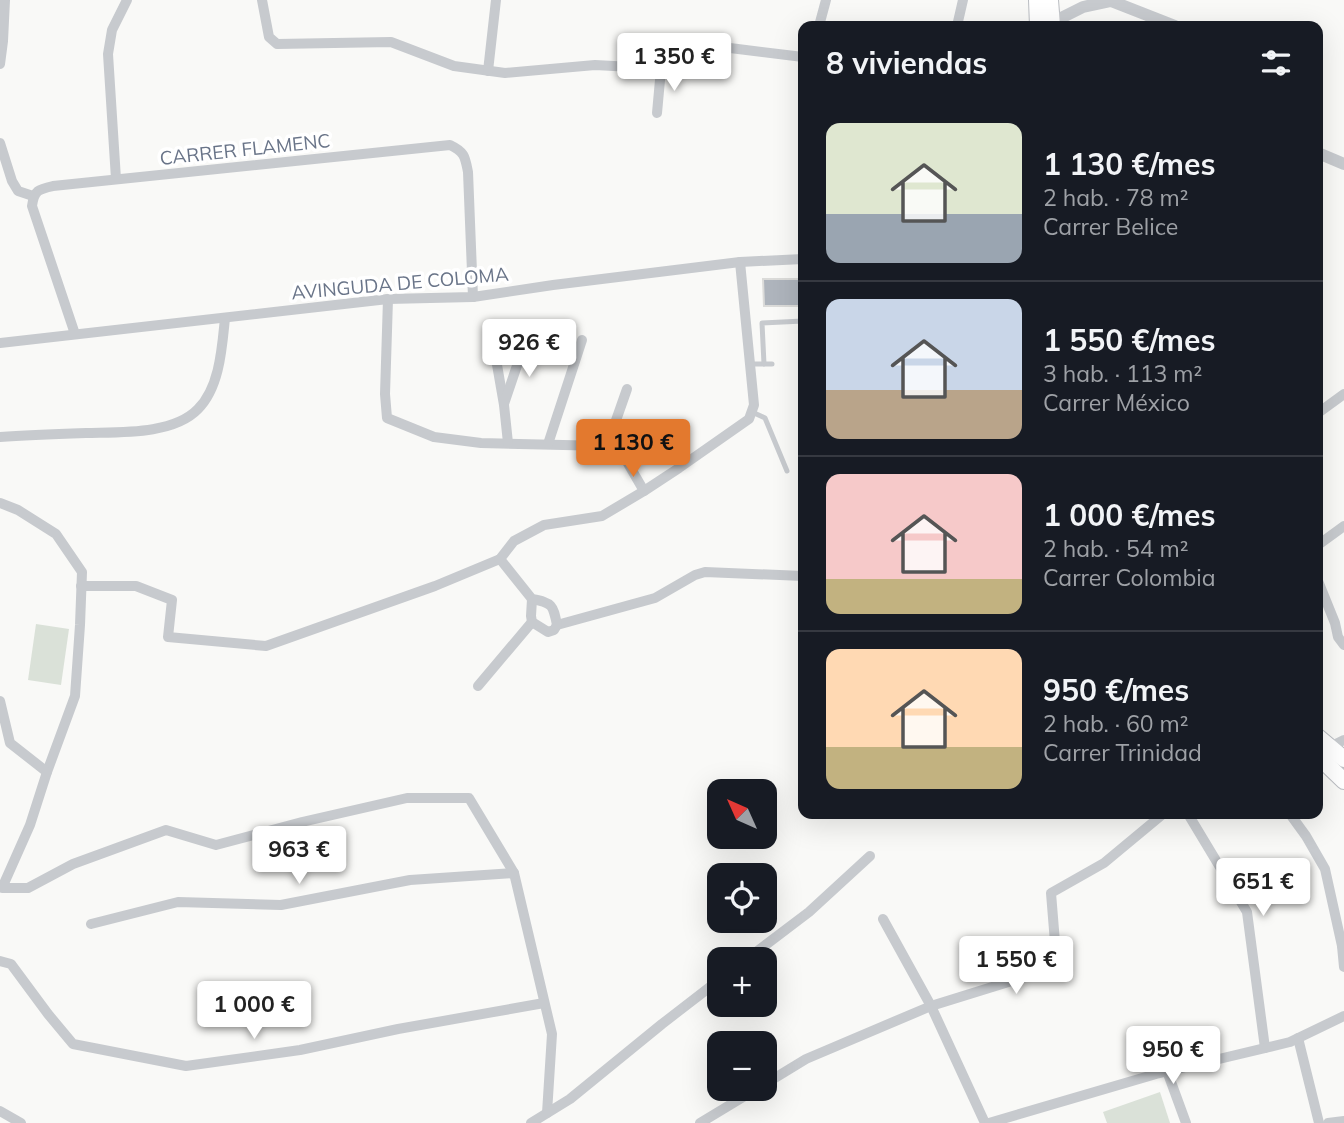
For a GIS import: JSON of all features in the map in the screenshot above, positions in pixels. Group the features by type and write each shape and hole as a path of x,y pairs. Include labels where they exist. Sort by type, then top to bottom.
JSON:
{"main road":[{"path":"1037,0 1045,21"},
{"path":"1047,21 1050,0"},
{"path":"1327,745 1344,759"},
{"path":"1327,745 1344,781"}],"street":[{"path":"0,64 5,0"},
{"path":"116,179 108,54 112,30 127,0"},
{"path":"262,0 269,37 277,44 391,42 454,66 505,73 595,65 669,69 704,49 722,47 798,56"},
{"path":"488,71 496,0"},
{"path":"820,21 826,0"},
{"path":"958,21 963,0"},
{"path":"1055,21 1083,7 1111,1 1162,21"},
{"path":"657,113 662,69"},
{"path":"0,143 12,181 18,191 33,196 32,206 75,334"},
{"name":"CARRER FLAMENC","path":"33,196 40,189 53,186 450,145 461,150 466,158 472,297"},
{"path":"1323,155 1344,164"},
{"name":"AVINGUDA DE COLOMA","path":"0,343 388,299 472,297 740,262 798,259"},
{"path":"81,586 136,586 172,600 168,637 266,646 435,586 500,559 514,541 544,525 602,516 644,491 749,419 754,405 740,262"},
{"path":"388,299 384,394 387,418 434,437 481,443 607,446 626,460 644,491"},
{"path":"0,437 133,431 179,422 197,410 208,393 221,357 226,318"},
{"path":"548,444 582,340"},
{"path":"504,405 525,342"},
{"path":"496,359 508,443"},
{"path":"607,446 627,389"},
{"path":"1323,409 1344,394"},
{"path":"0,503 18,510 55,534 82,572 75,696 30,824 2,888 28,887 74,864 166,830 216,845 407,798 469,798 514,873 552,1034 547,1113"},
{"path":"1323,541 1344,526"},
{"path":"500,559 533,599 547,602 552,607 556,625 554,630 548,632 532,622 533,599"},
{"path":"556,625 655,598 705,572 798,576"},
{"path":"1323,593 1338,637 1344,645"},
{"path":"478,686 532,622"},
{"path":"0,701 10,743 47,772"},
{"path":"777,1077 806,1059 931,1006 1057,967 1051,892 1104,863 1157,819"},
{"path":"1191,819 1247,912 1265,1048"},
{"path":"1294,819 1325,869 1343,945 1344,967"},
{"path":"763,947 809,912 870,856"},
{"path":"91,924 178,902 281,905 410,880 514,873"},
{"path":"883,919 931,1006 987,1123 1167,1071 1265,1048 1298,1038 1344,1016"},
{"path":"0,961 11,964 73,1044 186,1066 300,1050 544,1003"},
{"path":"531,1123 570,1099 707,989"},
{"path":"1298,1038 1319,1123"},
{"path":"1167,1071 1186,1123"},
{"path":"700,1123 736,1101"},
{"path":"0,1111 21,1123"},
{"path":"1328,1123 1344,1121"}],"lane":[{"path":"764,364 762,323 798,321"},
{"path":"751,364 772,364"},
{"path":"752,412 765,418 787,471"}],"shaded area":[{"path":"36,624 69,629 61,685 28,680"},
{"path":"1160,1092 1170,1123 1107,1123 1103,1112"}],"building":[{"path":"763,279 798,279 798,306 764,306"}]}
